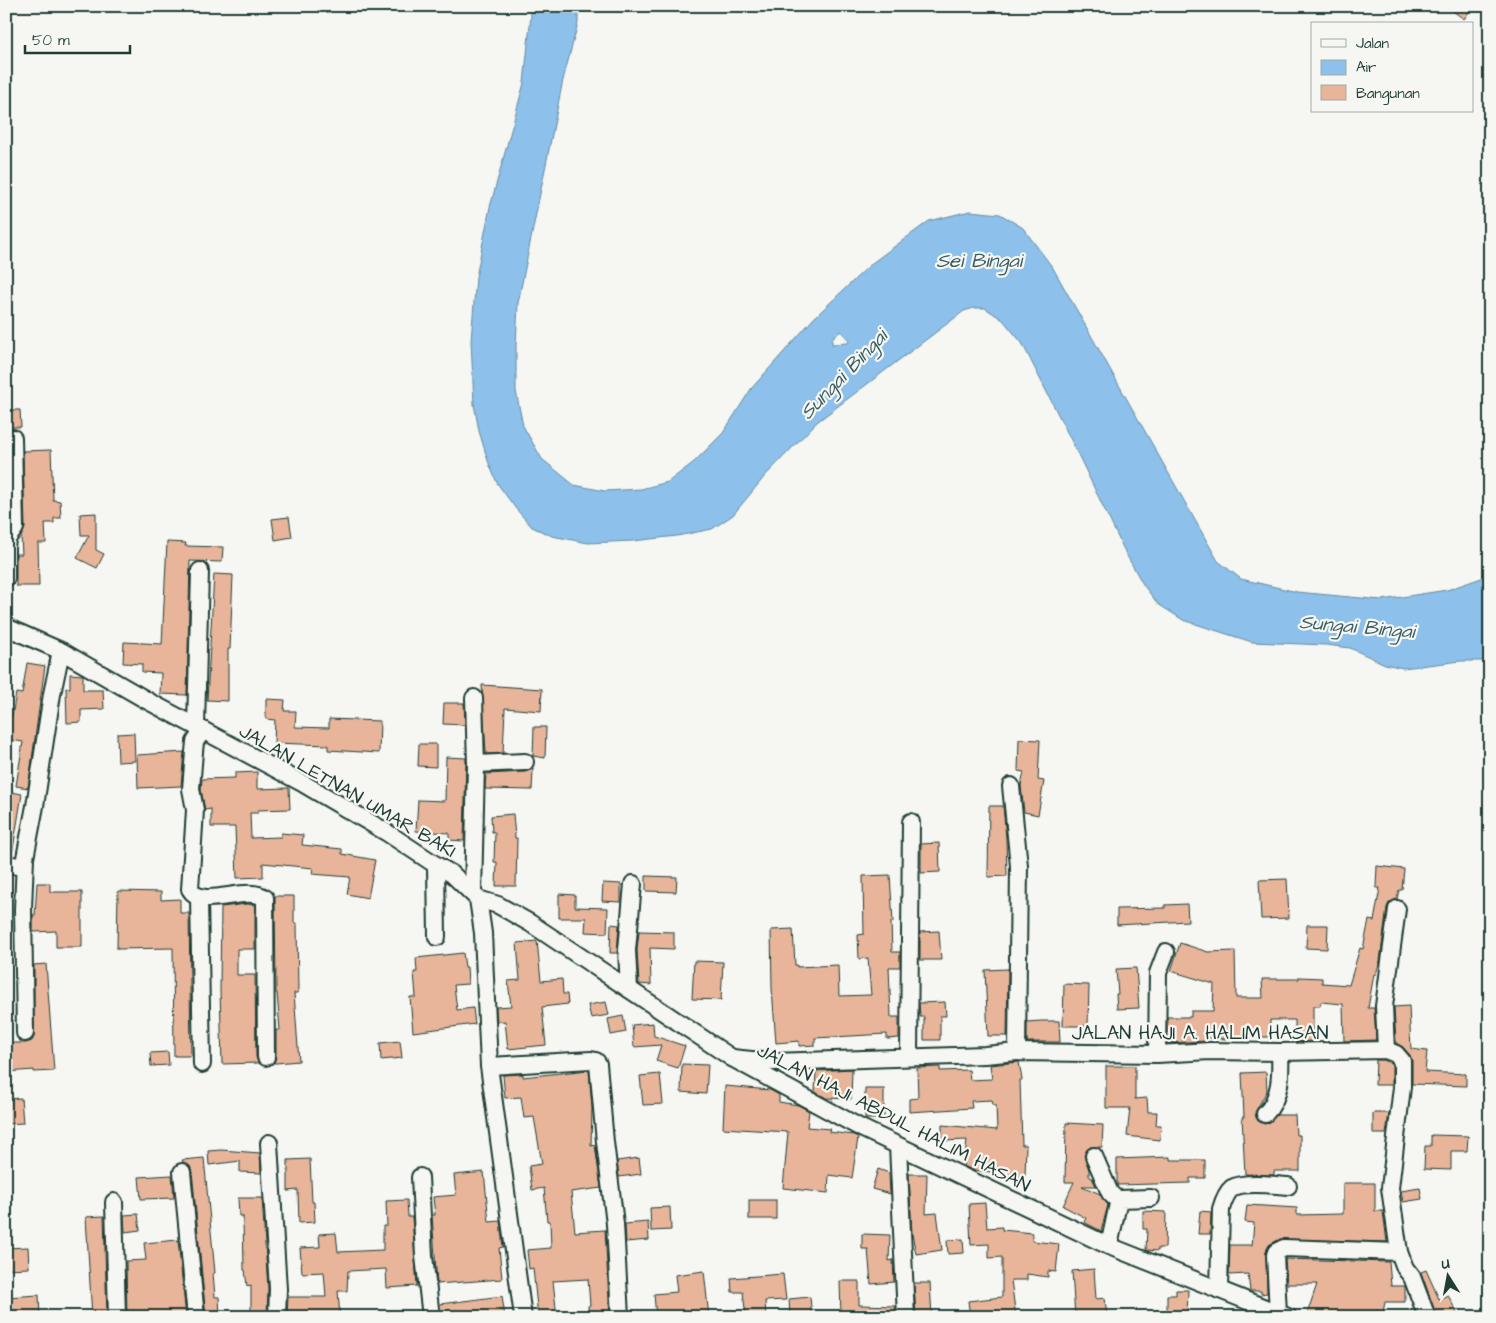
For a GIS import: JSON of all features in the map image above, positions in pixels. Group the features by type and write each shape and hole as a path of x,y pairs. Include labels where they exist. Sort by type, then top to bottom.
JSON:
{"street":[{"path":"6,578 7,539 14,528 13,438"},
{"path":"200,571 199,728 195,742 191,789 195,810 189,883 192,894 199,898 249,894 261,894 265,898 266,1057"},
{"name":"JALAN LETNAN UMAR BAKI","path":"6,628 61,651 304,784 386,832 452,874 475,896"},
{"path":"25,1033 24,858 35,806 52,694 61,651"},
{"path":"474,698 476,764 475,896 483,932 490,1066 523,1317"},
{"path":"476,764 525,762"},
{"path":"1011,786 1019,866 1017,1052"},
{"path":"909,1056 911,822"},
{"path":"6,864 24,867"},
{"path":"436,865 437,937"},
{"path":"629,989 627,950 633,884"},
{"name":"JALAN HAJI ABDUL HALIM HASAN","path":"475,896 530,923 732,1058 898,1146 1109,1246 1283,1315"},
{"path":"199,898 202,1064"},
{"path":"1398,909 1384,1006 1386,1050 1396,1054 1402,1061 1402,1087 1390,1188 1399,1252 1405,1268 1412,1277 1427,1317"},
{"path":"1157,1054 1158,973 1166,952"},
{"name":"JALAN HAJI A. HALIM HASAN","path":"732,1058 773,1062 820,1062 1017,1052 1157,1054 1386,1050"},
{"path":"1265,1114 1273,1104 1280,1082 1280,1052"},
{"path":"490,1066 591,1060 596,1061 598,1064 614,1224 620,1317"},
{"path":"269,1143 278,1288 277,1317"},
{"path":"898,1146 906,1317"},
{"path":"1094,1156 1110,1193 1114,1197 1119,1199 1151,1198"},
{"path":"182,1172 196,1317"},
{"path":"420,1177 424,1256 431,1317"},
{"path":"1220,1290 1221,1209 1225,1197 1232,1188 1243,1185 1288,1186"},
{"path":"1109,1246 1119,1199"},
{"path":"114,1202 118,1317"},
{"path":"1283,1315 1275,1255 1280,1249 1399,1252"}],"water":[{"name":"Sei Bingai","path":"530,6 578,6 578,23 563,80 518,303 516,391 523,426 542,459 574,485 605,491 641,489 668,482 694,462 723,433 751,389 814,318 872,263 929,221 970,211 1000,214 1023,228 1053,268 1218,561 1241,579 1297,592 1382,600 1447,590 1490,575 1490,661 1461,661 1403,668 1385,664 1350,648 1326,645 1252,642 1183,620 1158,604 1144,586 1126,554 1022,343 1003,320 985,308 974,308 964,311 817,422 765,476 733,515 712,529 677,536 633,541 588,543 552,536 532,527 497,483 488,461 479,431 474,404 471,341 476,277 490,207 524,83 531,15","holes":["841,331 849,341 848,343 832,344 832,338"]}],"building":[{"path":"1446,6 1473,6 1464,19"},
{"path":"8,410 20,410 21,427 8,427"},
{"path":"51,450 53,500 60,501 61,518 54,518 54,523 45,523 46,543 38,543 39,586 16,586 16,554 22,554 21,536 25,528 23,451"},
{"path":"96,513 96,550 104,554 97,568 77,558 89,535 81,535 80,514"},
{"path":"289,517 292,537 275,540 272,519"},
{"path":"167,542 186,543 185,546 223,547 222,562 190,561 187,695 160,694 161,673 142,672 142,664 123,663 124,642 162,644"},
{"path":"214,574 233,575 230,649 228,649 228,701 207,700"},
{"path":"27,663 45,666 28,788 16,786 23,742 6,739 8,716 12,716 16,693 22,694"},
{"path":"70,674 83,675 83,690 103,690 104,709 81,710 81,722 67,723 66,688 70,688"},
{"path":"482,685 542,689 541,711 505,708 503,753 486,754"},
{"path":"266,699 285,700 284,711 296,711 295,727 329,728 329,719 380,721 379,753 328,750 328,745 274,743 275,720 266,719"},
{"path":"444,703 464,703 465,725 443,724"},
{"path":"534,727 546,727 545,758 533,756"},
{"path":"134,733 135,761 118,762 117,734"},
{"path":"1019,739 1040,740 1038,780 1044,781 1038,815 1024,812 1021,786 1024,772 1018,771"},
{"path":"419,744 436,744 436,767 418,766"},
{"path":"184,752 181,786 138,788 137,755"},
{"path":"446,757 466,758 464,841 449,840 449,833 416,831 418,800 445,801"},
{"path":"533,769 532,790 485,789 486,774 525,772"},
{"path":"257,772 257,789 289,788 290,809 258,810 258,813 250,813 251,838 281,837 281,833 303,835 302,845 342,849 342,854 375,860 368,898 347,894 350,877 312,874 313,868 263,863 263,877 237,878 235,827 211,827 211,809 205,810 201,790 202,779 235,778 235,773"},
{"path":"6,791 22,794 12,855 6,854"},
{"path":"989,806 1003,806 1007,876 988,877"},
{"path":"513,814 515,838 517,838 516,886 496,886 497,862 494,862 495,832 492,832 491,816"},
{"path":"939,843 940,872 921,873 921,844"},
{"path":"1377,866 1404,869 1402,890 1399,890 1397,899 1389,903 1387,907 1380,961 1376,974 1374,974 1368,1008 1374,1008 1376,1040 1344,1041 1343,1004 1321,1002 1320,1006 1313,1006 1313,1041 1295,1042 1295,1020 1270,1020 1270,1037 1207,1038 1207,1041 1167,1043 1167,1017 1191,1017 1191,1011 1213,1011 1214,984 1171,971 1180,943 1208,952 1235,951 1236,998 1263,998 1262,979 1322,978 1322,983 1349,985 1360,948 1363,949 1369,920 1374,921 1380,888 1376,888"},
{"path":"890,875 893,922 891,922 892,952 900,952 900,967 889,967 891,1017 899,1017 899,1038 887,1039 887,1034 815,1038 815,1045 799,1046 799,1041 776,1043 772,988 771,930 793,929 795,965 797,967 838,965 839,996 871,995 868,958 859,959 858,935 864,934 863,876"},
{"path":"646,876 677,877 676,892 646,891"},
{"path":"1287,879 1289,918 1261,919 1259,880"},
{"path":"37,883 50,883 50,892 82,892 82,947 56,947 56,931 33,932"},
{"path":"603,883 621,884 621,902 602,901"},
{"path":"118,891 161,892 161,900 180,899 180,913 189,913 191,1056 174,1056 173,948 117,949"},
{"path":"559,894 575,895 575,907 608,908 607,933 585,932 586,918 559,918"},
{"path":"275,896 294,896 294,923 297,923 298,993 294,993 299,1061 274,1063 276,1057 276,1030 280,1030 276,993"},
{"path":"1187,904 1188,921 1117,925 1117,909 1165,908 1165,905"},
{"path":"255,905 255,949 237,949 237,975 255,975 256,1057 258,1063 222,1064 220,989 221,907"},
{"path":"611,924 619,925 617,953 610,953"},
{"path":"1307,925 1328,925 1327,949 1306,948"},
{"path":"639,931 674,932 674,949 650,948 651,985 639,984 637,950"},
{"path":"939,931 941,960 920,960 920,932"},
{"path":"537,941 541,981 562,979 563,994 567,994 568,1004 542,1007 546,1045 508,1049 505,1021 497,1022 496,1007 511,1006 508,981 520,980 517,943"},
{"path":"463,953 465,967 467,967 468,984 454,985 457,1010 473,1008 475,1024 413,1032 410,997 416,997 414,972 417,972 416,958"},
{"path":"694,961 723,962 721,1000 692,999"},
{"path":"46,964 54,1071 6,1072 6,1043 26,1043 32,1041 34,1037 34,965"},
{"path":"1136,968 1139,1008 1117,1009 1116,969"},
{"path":"1008,969 1007,1036 988,1036 985,970"},
{"path":"1064,984 1089,985 1088,1026 1063,1026"},
{"path":"606,1002 609,1015 591,1018 588,1005"},
{"path":"945,1002 946,1016 940,1016 940,1040 924,1040 924,1017 920,1017 919,1003"},
{"path":"1409,1006 1411,1049 1427,1051 1425,1072 1466,1074 1466,1086 1412,1084 1412,1061 1410,1055 1403,1047 1396,1043 1394,1007"},
{"path":"623,1016 626,1032 611,1035 608,1019"},
{"path":"1059,1021 1060,1042 1027,1042 1027,1022"},
{"path":"653,1023 654,1036 685,1046 678,1068 656,1061 661,1045 634,1047 632,1025"},
{"path":"400,1041 402,1058 381,1060 380,1043"},
{"path":"168,1052 169,1065 151,1066 150,1053"},
{"path":"1376,1060 1384,1060 1392,1065 1392,1085 1375,1085"},
{"path":"1019,1062 1022,1080 1020,1080 1022,1145 1026,1145 1025,1176 1001,1176 1002,1173 972,1170 964,1166 967,1140 942,1141 942,1125 997,1130 996,1105 993,1105 992,1100 971,1101 972,1108 909,1112 909,1099 918,1098 917,1068 940,1067 940,1071 969,1070 970,1080 992,1079 990,1065"},
{"path":"682,1064 708,1065 706,1094 681,1092"},
{"path":"1106,1066 1135,1066 1135,1099 1147,1098 1148,1112 1157,1112 1156,1125 1161,1125 1160,1140 1127,1136 1130,1108 1106,1108"},
{"path":"852,1069 851,1099 827,1098 815,1092 816,1071"},
{"path":"589,1070 592,1108 591,1146 595,1145 601,1188 571,1192 575,1232 605,1230 610,1317 589,1317 588,1279 553,1281 557,1317 538,1317 533,1268 529,1269 527,1250 551,1248 550,1221 547,1221 544,1188 532,1190 529,1166 542,1164 534,1117 524,1118 521,1097 505,1098 503,1075 523,1074 523,1077"},
{"path":"1266,1072 1267,1091 1255,1112 1256,1117 1258,1121 1264,1124 1269,1123 1277,1115 1295,1115 1296,1135 1300,1135 1300,1171 1274,1171 1274,1175 1245,1174 1242,1073"},
{"path":"660,1074 663,1104 643,1105 640,1076"},
{"path":"725,1086 770,1090 779,1095 779,1102 798,1105 809,1111 807,1127 830,1129 829,1132 854,1135 858,1138 852,1178 829,1175 828,1193 783,1188 788,1132 723,1128"},
{"path":"865,1089 884,1089 884,1119 865,1119"},
{"path":"21,1098 23,1123 6,1124 6,1099"},
{"path":"1373,1113 1389,1113 1386,1134 1373,1134"},
{"path":"1066,1123 1103,1125 1102,1147 1090,1147 1084,1155 1089,1176 1096,1186 1082,1186 1100,1194 1108,1205 1101,1231 1084,1222 1086,1218 1063,1206 1074,1182 1065,1182"},
{"path":"1431,1135 1468,1136 1467,1151 1451,1151 1451,1170 1424,1169 1425,1146 1431,1146"},
{"path":"208,1151 260,1153 261,1173 240,1172 240,1161 209,1165"},
{"path":"1170,1157 1170,1160 1205,1160 1205,1178 1190,1178 1190,1183 1117,1185 1117,1159"},
{"path":"204,1158 215,1273 213,1273 215,1297 219,1297 220,1317 206,1317 192,1171 190,1166 182,1160"},
{"path":"639,1158 641,1174 619,1177 617,1161"},
{"path":"310,1159 315,1222 299,1223 298,1190 288,1191 288,1160"},
{"path":"878,1169 889,1173 890,1194 872,1189"},
{"path":"484,1172 489,1222 500,1221 503,1247 499,1248 502,1279 437,1284 432,1215 435,1215 433,1197 456,1195 454,1175"},
{"path":"909,1174 927,1174 926,1214 937,1213 942,1250 916,1254 912,1234"},
{"path":"172,1175 174,1198 141,1199 139,1177"},
{"path":"1343,1183 1375,1183 1375,1211 1383,1211 1387,1242 1280,1239 1269,1245 1266,1252 1267,1293 1261,1294 1261,1291 1250,1291 1248,1274 1229,1275 1230,1245 1252,1245 1254,1223 1245,1222 1247,1205 1297,1208 1297,1215 1343,1214"},
{"path":"1420,1188 1422,1199 1403,1202 1401,1191"},
{"path":"238,1198 262,1198 268,1289 267,1317 251,1317 251,1285 247,1286 244,1270 243,1216 239,1216"},
{"path":"407,1200 408,1217 412,1217 417,1286 387,1288 386,1269 348,1271 347,1291 338,1291 340,1317 287,1317 288,1297 326,1297 324,1272 302,1273 300,1248 320,1247 319,1234 336,1233 338,1252 383,1250 383,1226 387,1226 386,1201"},
{"path":"749,1200 776,1200 776,1219 749,1219"},
{"path":"985,1203 987,1228 1002,1227 1002,1230 1032,1233 1032,1241 1059,1244 1056,1272 1048,1271 1048,1277 1027,1274 1027,1280 1011,1280 1016,1317 970,1317 968,1301 1002,1297 1002,1257 989,1258 989,1244 971,1245 969,1204"},
{"path":"670,1207 671,1230 651,1231 650,1208"},
{"path":"1143,1211 1166,1212 1165,1248 1158,1248 1158,1251 1146,1250 1147,1229 1143,1229"},
{"path":"1200,1211 1211,1212 1210,1234 1198,1234"},
{"path":"138,1214 140,1230 125,1232 124,1215"},
{"path":"104,1216 107,1317 92,1317 86,1217"},
{"path":"648,1222 649,1240 626,1242 625,1224"},
{"path":"862,1234 890,1235 889,1261 893,1260 894,1282 871,1284 868,1249 862,1249"},
{"path":"963,1239 964,1253 948,1254 947,1240"},
{"path":"178,1240 186,1317 127,1317 126,1261 146,1260 144,1243"},
{"path":"28,1247 29,1268 6,1269 6,1248"},
{"path":"1285,1259 1389,1262 1391,1286 1405,1286 1405,1302 1385,1302 1382,1317 1306,1317 1317,1284 1287,1284"},
{"path":"1094,1269 1096,1299 1105,1298 1107,1317 1075,1317 1072,1271"},
{"path":"1426,1270 1439,1299 1448,1295 1459,1317 1437,1317 1421,1272"},
{"path":"704,1271 709,1317 656,1317 654,1294 677,1292 675,1275"},
{"path":"783,1274 786,1300 765,1301 766,1317 746,1317 743,1292 732,1292 731,1278"},
{"path":"840,1281 859,1281 859,1305 895,1306 896,1317 841,1317"},
{"path":"914,1283 930,1283 932,1317 916,1317"},
{"path":"1176,1290 1188,1290 1187,1317 1167,1317 1167,1295 1176,1295"},
{"path":"39,1295 40,1317 6,1317 6,1297"},
{"path":"502,1296 505,1317 441,1317 440,1304"},
{"path":"810,1297 812,1317 790,1317 789,1299"}],"water label":[{"name":"Sungai Bingai","path":"843,374"},
{"name":"Sungai Bingai","path":"1357,626"}]}
